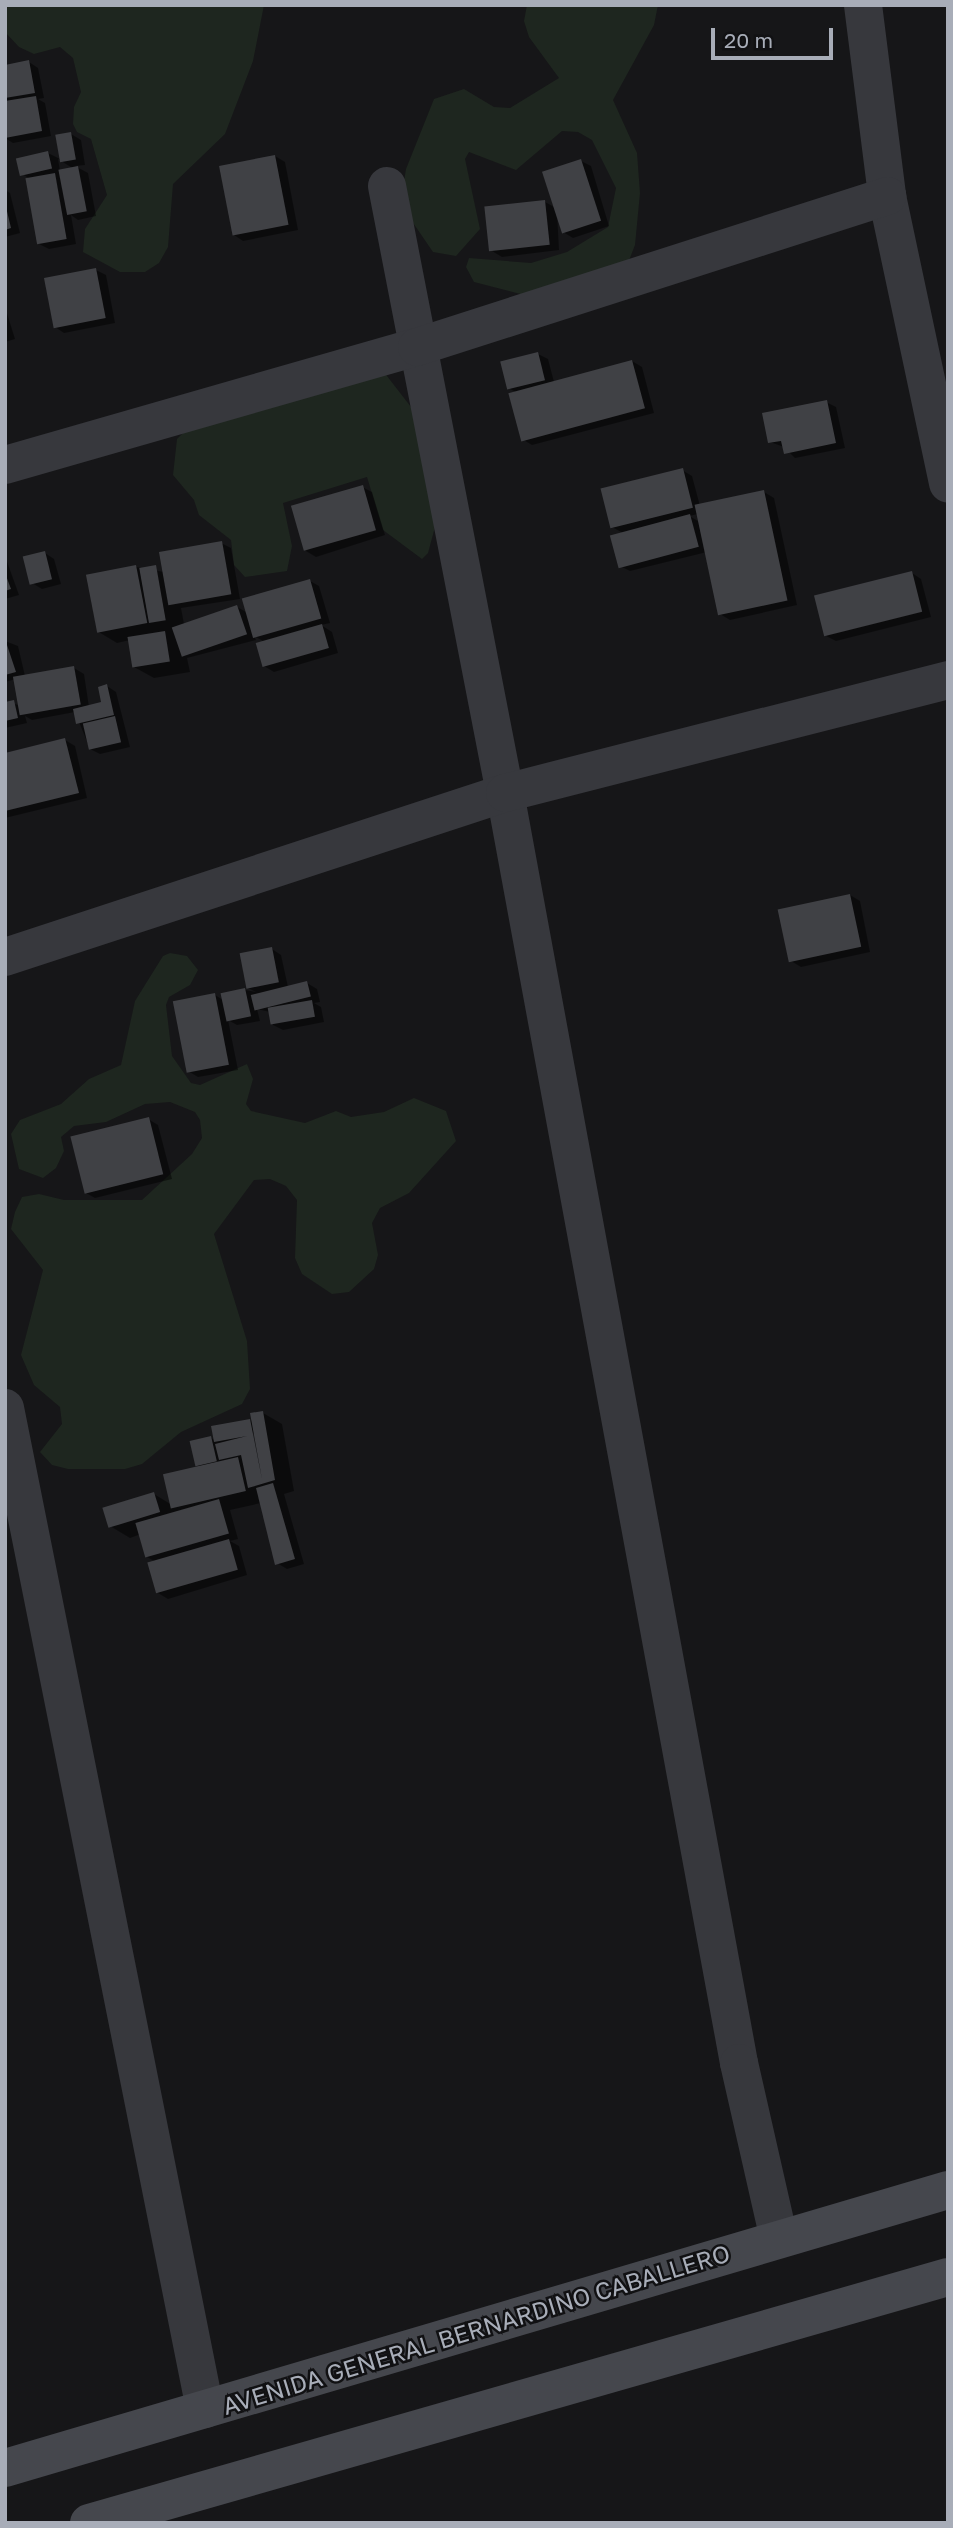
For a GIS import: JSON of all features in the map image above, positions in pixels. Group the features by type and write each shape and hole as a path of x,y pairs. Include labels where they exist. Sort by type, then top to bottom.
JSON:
{"main road":[{"name":"AVENIDA GENERAL BERNARDINO CABALLERO","path":"5,2468 948,2190"},
{"path":"89,2523 948,2277"}],"street":[{"path":"863,5 887,196 948,484"},
{"path":"387,186 505,793 739,2063 779,2239"},
{"path":"5,465 417,347 887,196"},
{"path":"5,957 505,793 948,680"},
{"path":"5,1408 205,2409"}],"shaded area":[{"path":"6,5 264,5 253,61 225,134 173,184 168,247 159,263 145,272 120,272 83,252 85,229 107,195 91,139 77,132 73,124 74,107 81,92 73,58 60,47 34,54 19,47 5,32"},
{"path":"527,5 658,5 654,25 613,100 637,153 640,193 635,245 628,263 528,296 474,282 466,267 469,258 531,263 567,252 608,227 616,188 592,140 578,132 562,131 516,170 469,152 465,159 480,229 456,256 433,252 409,217 402,194 406,169 434,99 464,89 494,107 510,108 559,78 529,37 524,21"},
{"path":"380,367 418,416 435,527 428,553 422,559 383,530 367,477 283,503 292,546 287,571 245,577 234,565 231,540 199,515 194,500 173,475 177,439 189,427"},
{"path":"170,953 187,956 198,970 190,985 169,997 166,1005 172,1056 191,1083 200,1085 247,1064 253,1079 246,1104 251,1111 305,1123 336,1111 351,1117 384,1112 414,1098 446,1111 456,1141 409,1193 380,1208 372,1223 378,1255 374,1269 349,1292 332,1294 302,1274 295,1258 297,1200 286,1186 270,1179 254,1180 214,1234 247,1341 250,1389 242,1404 181,1432 142,1464 125,1469 68,1469 52,1465 40,1452 62,1424 60,1407 34,1385 21,1355 43,1270 11,1229 15,1212 22,1197 39,1194 64,1200 142,1200 192,1154 202,1138 200,1120 195,1112 170,1102 145,1104 106,1122 74,1126 61,1137 64,1151 56,1168 43,1178 19,1169 11,1134 20,1120 61,1104 89,1079 121,1065 135,1001 163,956"}],"building":[{"path":"29,60 35,93 5,98 5,65"},
{"path":"36,96 42,131 5,138 5,101"},
{"path":"71,132 76,160 60,162 55,135"},
{"path":"48,151 52,169 20,176 16,158"},
{"path":"275,155 289,225 233,236 219,166"},
{"path":"581,159 601,221 562,233 542,172"},
{"path":"78,166 87,211 67,215 58,170"},
{"path":"55,173 67,239 37,244 25,178"},
{"path":"545,200 550,245 489,251 484,206"},
{"path":"5,208 11,228 5,230"},
{"path":"96,268 106,318 54,328 44,278"},
{"path":"538,352 545,380 507,390 500,361"},
{"path":"632,360 645,408 521,441 508,393"},
{"path":"827,400 836,443 784,454 781,441 768,443 762,413"},
{"path":"683,468 693,508 610,528 601,489"},
{"path":"363,485 376,530 304,551 291,506"},
{"path":"764,490 787,601 718,615 695,505"},
{"path":"690,514 699,547 619,568 610,535"},
{"path":"222,541 231,594 168,605 159,552"},
{"path":"45,551 52,579 30,585 23,557"},
{"path":"136,565 147,623 97,633 86,575"},
{"path":"156,565 166,620 149,623 139,568"},
{"path":"912,571 922,612 824,636 814,595"},
{"path":"5,573 11,589 5,591"},
{"path":"310,579 321,618 253,638 242,599"},
{"path":"237,605 247,634 182,657 172,627"},
{"path":"322,624 329,648 263,667 256,643"},
{"path":"165,631 170,662 132,668 127,637"},
{"path":"5,639 16,672 5,675"},
{"path":"74,666 81,704 20,715 13,677"},
{"path":"107,684 114,715 76,724 73,709 101,702 98,687"},
{"path":"14,700 18,718 5,721 5,702"},
{"path":"115,716 121,742 89,750 83,723"},
{"path":"65,738 79,793 5,811 5,753"},
{"path":"850,894 861,947 789,962 778,909"},
{"path":"272,947 279,982 246,989 240,953"},
{"path":"307,981 311,997 255,1011 251,995"},
{"path":"245,988 251,1016 227,1022 221,993"},
{"path":"215,993 229,1065 187,1073 173,1001"},
{"path":"312,1000 315,1017 271,1025 268,1008"},
{"path":"149,1117 163,1174 85,1194 70,1137"},
{"path":"263,1411 275,1480 248,1488 241,1455 219,1460 215,1444 247,1436 214,1442 211,1426 250,1419 262,1479 250,1413"},
{"path":"211,1436 217,1461 195,1466 190,1441"},
{"path":"238,1457 246,1491 171,1508 163,1474"},
{"path":"273,1483 295,1559 275,1565 256,1488"},
{"path":"154,1492 160,1512 108,1528 102,1508"},
{"path":"219,1499 229,1534 145,1558 135,1523"},
{"path":"229,1539 238,1570 156,1593 147,1562"}]}
